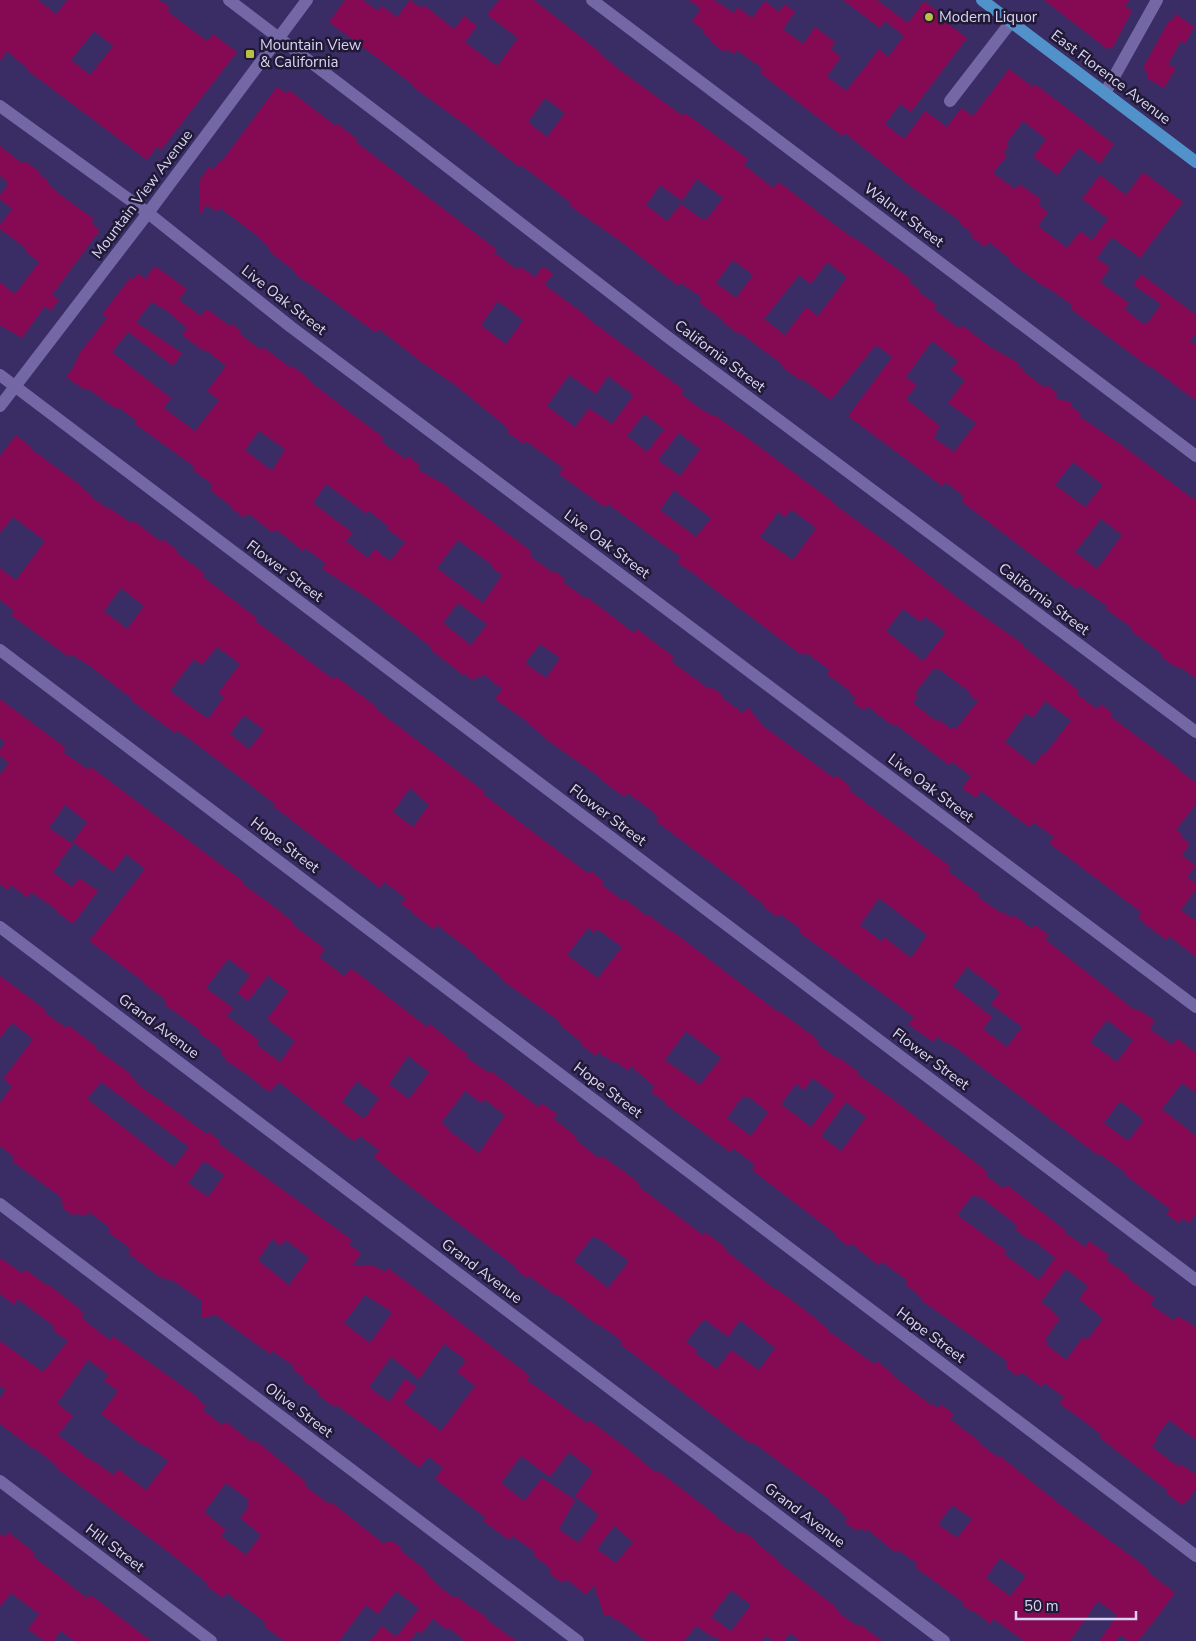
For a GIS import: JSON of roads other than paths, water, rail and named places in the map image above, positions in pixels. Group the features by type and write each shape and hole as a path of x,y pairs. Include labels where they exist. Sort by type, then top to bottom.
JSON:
{"main road":[{"name":"East Florence Avenue","path":"982,0 1196,162"}],"street":[{"name":"California Street","path":"229,0 669,338 1196,732"},
{"name":"Mountain View Avenue","path":"0,406 148,213 307,0"},
{"name":"Walnut Street","path":"592,0 1196,456"},
{"path":"1105,93 1156,0"},
{"path":"950,101 1011,22"},
{"name":"Live Oak Street","path":"0,106 148,213 291,327 1196,1007"},
{"name":"Flower Street","path":"0,375 1196,1280"},
{"name":"Hope Street","path":"0,650 1196,1556"},
{"name":"Grand Avenue","path":"0,927 944,1641"},
{"name":"Olive Street","path":"0,1204 578,1641"},
{"name":"Hill Street","path":"0,1481 211,1641"}],"place":[{"name":"Modern Liquor","path":"929,17"},
{"name":"Mountain View & California","path":"250,54"}]}
